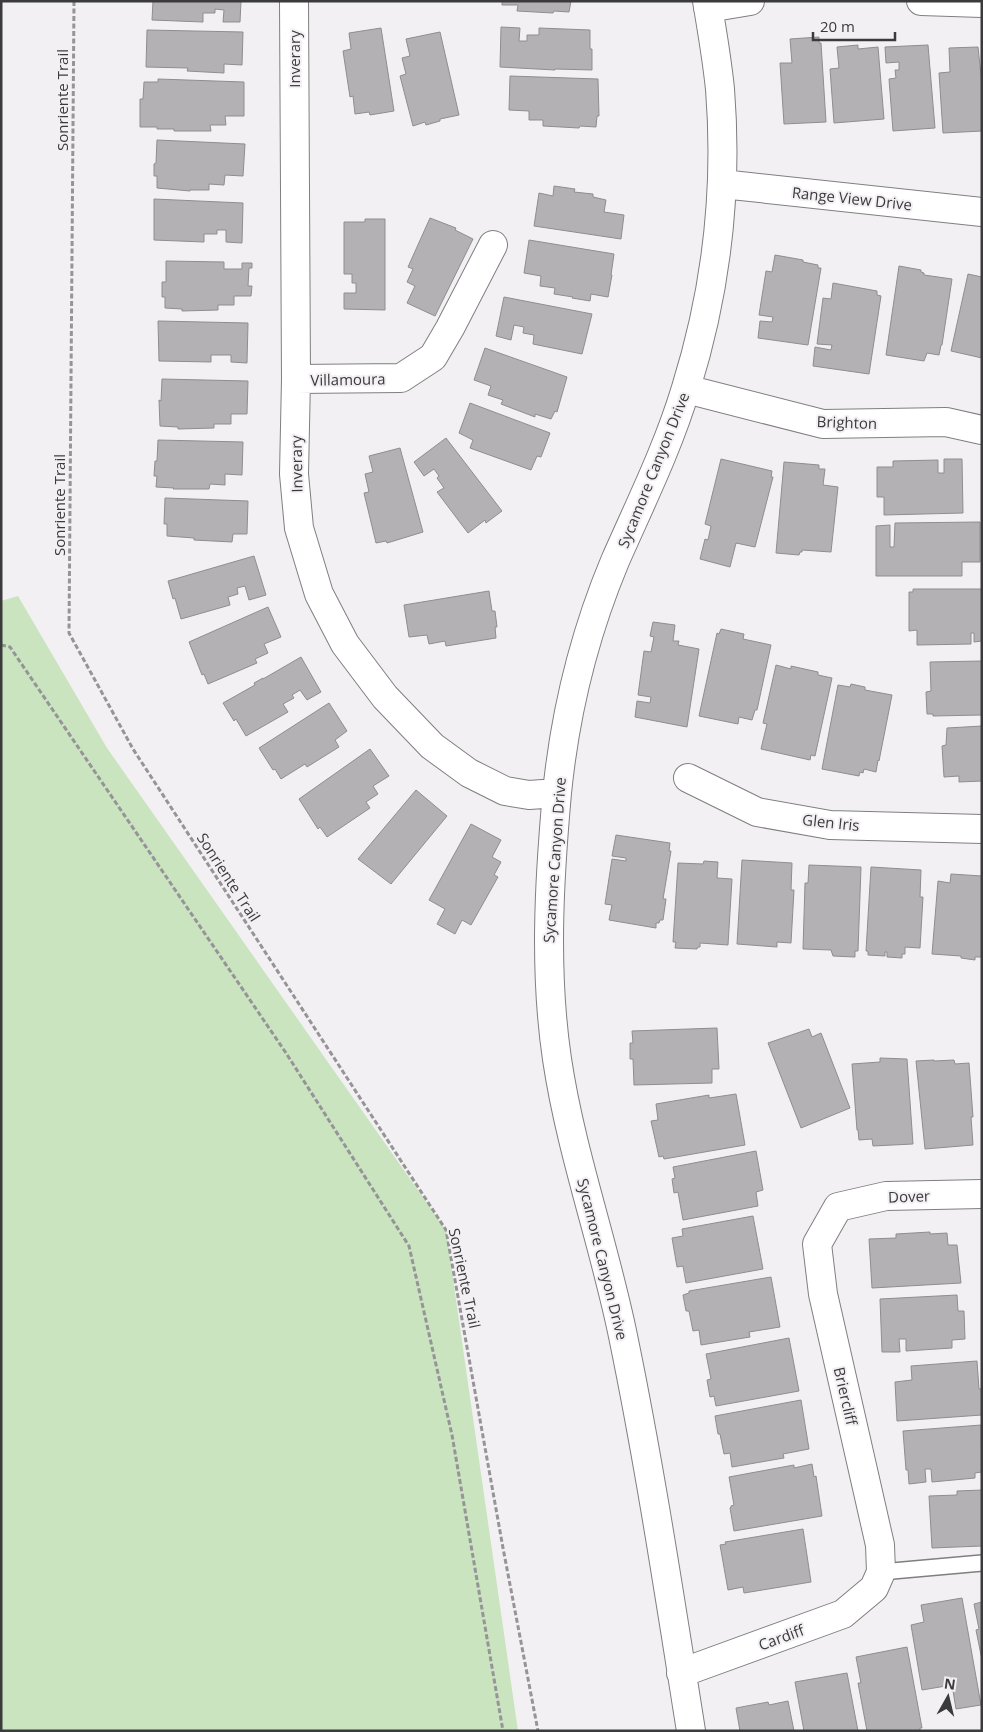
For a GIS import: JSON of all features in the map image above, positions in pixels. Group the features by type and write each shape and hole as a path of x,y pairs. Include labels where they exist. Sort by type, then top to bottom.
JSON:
{"street":[{"name":"Inverary","path":"294,1 296,379 294,474 299,528 319,594 345,644 391,704 432,746 470,773 505,791 529,795 558,793"},
{"path":"707,5 750,1"},
{"path":"920,1 982,4"},
{"name":"Sycamore Canyon Drive","path":"691,1731 636,1397 616,1304 572,1135 557,1061 549,985 548,946 558,793 564,737 574,683 614,564 665,448 686,389 711,289 722,184 720,90 707,5"},
{"name":"Range View Drive","path":"722,184 982,212"},
{"name":"Villamoura","path":"296,379 401,378 433,357 493,245"},
{"name":"Brighton","path":"686,389 823,424 946,422 982,430"},
{"name":"Glen Iris","path":"688,778 757,812 830,825 982,829"},
{"name":"Dover","path":"838,1206 886,1196 982,1194"},
{"name":"Briercliff","path":"838,1206 817,1244 823,1294 880,1546 877,1580"},
{"name":"Cardiff","path":"681,1673 843,1614 877,1580"}],"lane":[{"path":"877,1580 982,1563"}],"path":[{"name":"Sonriente Trail","path":"74,1 69,633 132,749 446,1230 538,1731"},
{"path":"1,645 10,647 281,1045 409,1246 452,1435 503,1731"}],"green space":[{"path":"18,596 107,748 446,1230 518,1731 1,1731 1,601"}],"building":[{"path":"153,1 241,1 240,22 223,22 224,10 215,9 215,13 203,13 203,22 152,20"},
{"path":"502,1 571,1 569,12 554,11 553,13 517,11 518,5 502,5"},
{"path":"501,27 520,28 519,41 527,41 527,35 539,35 539,28 590,30 592,70 500,67"},
{"path":"381,28 394,111 370,115 369,112 355,114 353,96 350,97 343,51 351,49 349,33"},
{"path":"147,30 243,32 242,65 224,64 224,73 187,71 188,68 146,67"},
{"path":"440,32 459,115 440,119 440,121 426,125 425,122 413,126 400,76 406,74 402,58 410,56 406,39"},
{"path":"819,37 819,43 821,43 826,122 784,124 780,63 792,63 790,39"},
{"path":"858,45 858,49 878,47 884,119 834,123 830,69 839,68 837,47"},
{"path":"928,45 935,128 893,131 889,79 896,78 895,70 899,70 899,62 886,63 885,47"},
{"path":"978,47 982,85 982,131 943,133 939,73 950,72 949,48"},
{"path":"510,76 598,79 599,116 597,116 596,127 543,126 543,120 529,120 529,111 509,110"},
{"path":"158,79 244,82 244,116 225,116 226,125 210,125 211,131 174,131 174,129 157,129 157,127 140,127 140,99 143,99 144,82 158,82"},
{"path":"157,140 245,144 243,176 225,175 224,185 209,184 209,190 190,191 157,188 154,164 156,163"},
{"path":"554,186 575,189 574,192 593,194 593,197 606,200 604,212 624,215 621,239 534,226 539,193 553,196"},
{"path":"154,199 243,203 242,243 226,242 226,230 217,230 217,234 204,234 204,242 154,240"},
{"path":"430,218 456,228 455,230 473,239 435,316 407,303 415,286 407,282 413,269 408,267"},
{"path":"365,219 385,219 385,310 344,309 344,293 356,293 356,283 352,283 352,274 344,274 344,222 365,222"},
{"path":"529,240 614,254 608,297 591,294 590,301 554,294 555,288 540,286 541,276 524,273"},
{"path":"775,255 803,260 803,262 818,265 818,268 821,268 808,345 758,338 760,321 772,322 773,317 759,315 766,271 772,272"},
{"path":"166,261 224,262 224,269 242,269 242,263 252,263 252,268 249,268 248,286 252,286 251,296 234,296 234,305 218,305 218,310 182,311 182,309 165,308 165,297 162,297 162,282 166,282"},
{"path":"899,266 921,270 924,275 952,279 939,355 927,353 924,361 886,355"},
{"path":"968,274 982,277 982,358 951,351"},
{"path":"833,283 877,291 877,295 881,296 869,374 813,366 815,347 831,350 832,345 817,344 823,298 831,299"},
{"path":"504,297 592,314 582,354 533,344 534,335 523,333 524,327 514,325 511,340 496,336"},
{"path":"158,321 248,323 247,363 231,362 231,355 211,355 211,362 159,361"},
{"path":"485,348 567,377 557,412 555,411 551,419 535,414 535,417 501,404 503,400 488,395 491,386 474,380"},
{"path":"162,379 248,381 247,414 231,414 231,424 214,424 214,428 178,429 178,427 160,426 159,400 161,401"},
{"path":"470,403 550,433 541,457 537,456 531,470 470,448 473,440 459,433"},
{"path":"446,438 502,511 486,523 485,520 468,533 437,492 444,488 437,478 439,476 434,469 424,476 414,462"},
{"path":"158,440 243,442 242,475 225,474 225,485 210,484 209,489 156,487 157,476 154,476"},
{"path":"400,448 423,532 387,543 386,541 376,543 364,493 369,492 365,474 373,472 369,456"},
{"path":"721,459 772,471 771,477 773,477 755,547 736,543 730,567 700,559 705,539 708,540 711,526 705,524"},
{"path":"944,459 962,459 963,513 884,515 884,497 877,497 877,467 893,467 893,461 938,460 938,473 944,473"},
{"path":"784,462 819,465 819,469 825,469 823,485 838,487 831,552 802,550 799,555 776,553"},
{"path":"165,498 248,501 247,534 233,534 232,542 194,540 194,538 167,536 167,524 164,524"},
{"path":"980,522 980,562 962,562 962,576 876,576 876,526 890,525 890,547 894,547 895,523"},
{"path":"254,556 266,595 249,600 245,586 237,588 238,594 228,597 230,605 181,619 168,581"},
{"path":"913,589 982,589 982,641 974,642 974,633 971,633 971,644 917,645 917,630 909,631 909,592 913,592"},
{"path":"489,591 492,611 495,611 496,638 446,646 445,641 429,644 427,635 409,637 404,605"},
{"path":"268,607 281,637 264,644 268,653 255,659 257,663 208,684 204,674 202,675 189,642"},
{"path":"653,622 675,625 673,641 679,641 678,645 699,649 687,727 635,717 637,701 650,703 651,697 638,695 644,651 651,652 654,637 650,636"},
{"path":"721,629 744,634 743,639 771,645 757,710 755,710 752,720 739,717 738,724 699,716 717,633 719,634"},
{"path":"301,657 321,692 307,700 300,690 292,695 294,698 283,704 288,712 246,736 236,719 234,721 223,703"},
{"path":"982,661 982,715 933,716 933,714 927,714 926,692 931,691 930,662"},
{"path":"776,665 818,672 818,675 832,678 815,756 811,755 810,760 761,749 767,724 763,723"},
{"path":"851,684 865,687 865,690 892,695 876,772 864,769 863,773 860,772 859,776 822,769 838,685 850,687"},
{"path":"329,703 347,731 335,740 339,747 307,767 305,764 281,779 259,748"},
{"path":"982,726 982,781 959,782 959,776 944,777 942,746 946,745 947,728"},
{"path":"370,749 389,776 373,786 378,794 366,802 370,808 327,837 320,827 318,829 299,799"},
{"path":"416,790 447,816 391,884 358,859"},
{"path":"471,824 501,840 492,857 501,862 494,875 498,877 471,925 462,920 455,934 437,924 445,909 429,900"},
{"path":"616,835 670,843 669,851 671,851 663,899 666,899 663,920 656,923 656,928 609,920 612,905 605,904 612,859 626,861 626,858 612,856"},
{"path":"742,860 792,863 791,890 794,890 791,943 777,942 777,947 737,944"},
{"path":"704,861 718,862 717,878 732,879 728,945 700,943 700,947 697,949 675,948 676,942 673,942 678,863 703,864"},
{"path":"809,865 861,867 858,951 855,951 855,957 833,956 831,950 803,949 805,883 808,883"},
{"path":"871,867 921,870 920,897 923,897 920,948 905,947 905,954 902,954 902,958 887,957 887,952 885,952 885,956 868,955 868,951 866,951"},
{"path":"951,874 982,876 982,957 975,957 975,960 961,958 961,956 932,954 938,881 950,883"},
{"path":"717,1028 719,1069 712,1069 712,1083 634,1085 633,1059 630,1059 630,1043 633,1043 632,1031"},
{"path":"809,1029 812,1037 821,1033 850,1108 801,1128 768,1043"},
{"path":"880,1058 907,1059 913,1144 873,1146 872,1139 859,1140 852,1064 880,1062"},
{"path":"954,1060 955,1064 969,1063 973,1145 925,1149 916,1061"},
{"path":"736,1094 745,1145 664,1159 663,1156 659,1157 651,1121 658,1120 656,1104 709,1095 709,1098"},
{"path":"756,1151 763,1190 756,1192 758,1206 683,1220 678,1192 674,1193 672,1179 675,1178 673,1167"},
{"path":"753,1216 763,1269 686,1283 683,1266 677,1267 672,1238 683,1236 682,1229"},
{"path":"930,1232 930,1234 947,1233 948,1245 957,1245 961,1283 872,1288 869,1239 896,1238 896,1234"},
{"path":"771,1277 780,1327 749,1332 750,1337 701,1345 699,1330 693,1331 683,1295 689,1293 689,1291"},
{"path":"957,1295 958,1311 964,1311 965,1339 952,1340 952,1348 906,1351 906,1339 899,1339 900,1352 882,1352 880,1299"},
{"path":"789,1338 799,1391 716,1406 714,1396 710,1397 707,1380 711,1379 706,1354"},
{"path":"977,1361 979,1389 982,1389 982,1415 897,1421 895,1382 912,1380 911,1366"},
{"path":"801,1400 809,1449 783,1454 784,1458 732,1467 730,1453 724,1454 715,1416"},
{"path":"981,1425 982,1472 975,1473 975,1478 932,1482 931,1469 925,1469 926,1482 909,1484 903,1431"},
{"path":"812,1464 814,1477 816,1476 822,1516 734,1531 730,1508 734,1505 729,1477 794,1465 794,1468"},
{"path":"982,1490 982,1546 932,1548 929,1496 957,1495 957,1491"},
{"path":"803,1529 811,1582 744,1593 743,1587 728,1590 720,1545 726,1544 725,1542"},
{"path":"962,1598 981,1705 956,1709 952,1685 922,1690 911,1625 924,1622 921,1605"},
{"path":"982,1602 982,1660 976,1630 979,1629 974,1604"},
{"path":"907,1647 922,1728 920,1728 920,1731 867,1731 858,1683 861,1683 856,1657"},
{"path":"847,1673 858,1731 804,1731 795,1682"},
{"path":"788,1701 794,1731 740,1731 736,1708 768,1702 769,1705"}]}
